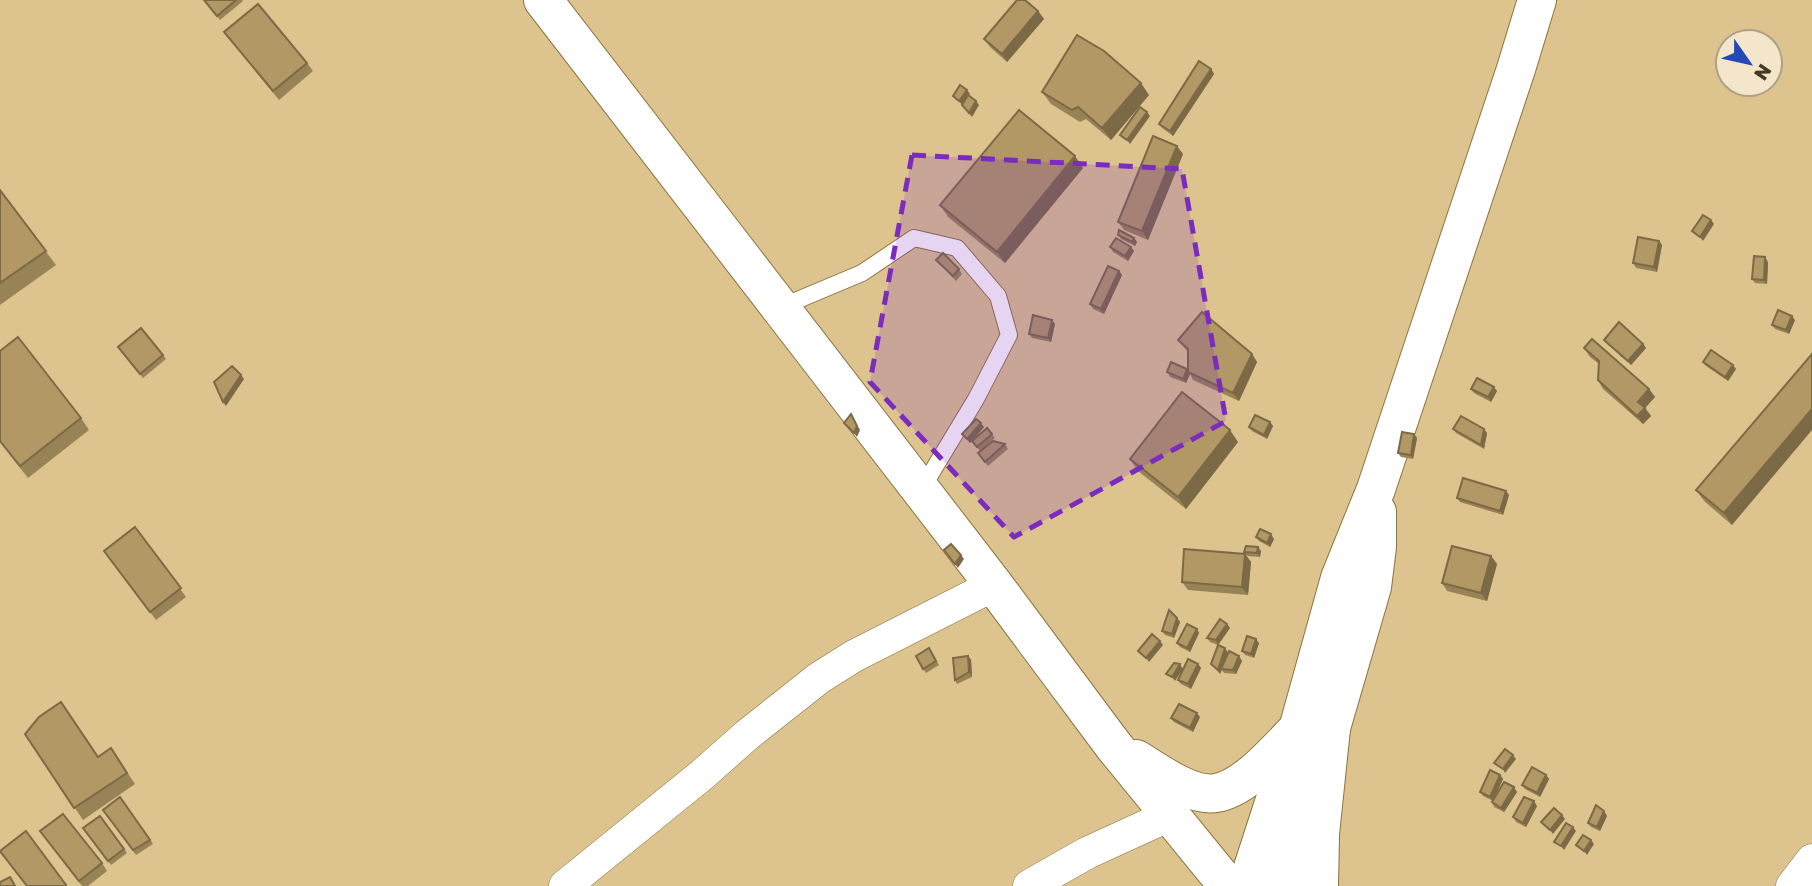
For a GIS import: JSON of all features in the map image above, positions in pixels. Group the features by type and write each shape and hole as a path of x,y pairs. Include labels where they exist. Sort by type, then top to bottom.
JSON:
{"main road":[{"path":"1285,886 1340,578 1376,489 1537,0"},
{"path":"546,1 995,585 1113,745 1228,886"},
{"path":"1113,745 1172,781 1196,791 1215,793 1238,785 1315,724"},
{"path":"1247,886 1315,724"},
{"path":"1315,724 1320,834 1319,886"}],"street":[{"path":"565,886 819,678 854,656 995,585"},
{"path":"1029,886 1087,853 1170,815"},
{"path":"1792,886 1812,860"}],"lane":[{"path":"780,307 862,273 914,237 957,248 998,296 1009,335 976,399 922,490"}],"highlighted area":[{"path":"912,155 1182,169 1226,421 1014,537 870,382"}],"building":[{"path":"204,0 236,0 217,16"},
{"path":"1017,0 1025,0 1038,11 1002,54 984,39"},
{"path":"258,4 307,63 273,91 224,32"},
{"path":"1077,35 1104,51 1141,83 1102,128 1078,107 1072,110 1042,92"},
{"path":"1199,61 1211,69 1170,131 1159,124"},
{"path":"960,85 967,90 959,101 953,96"},
{"path":"968,95 976,101 969,113 962,105"},
{"path":"1140,107 1147,112 1127,140 1120,135"},
{"path":"1019,110 1075,156 997,252 940,205"},
{"path":"1153,136 1177,146 1142,231 1118,222"},
{"path":"0,190 46,251 0,283"},
{"path":"1703,215 1711,220 1700,237 1692,231"},
{"path":"1119,230 1134,238 1132,242 1118,235"},
{"path":"1638,237 1659,241 1654,267 1633,263"},
{"path":"1116,238 1131,247 1125,256 1110,247"},
{"path":"943,253 959,269 953,276 936,260"},
{"path":"1754,256 1765,257 1764,280 1752,279"},
{"path":"1108,266 1119,271 1101,309 1090,304"},
{"path":"1778,310 1792,316 1786,330 1772,325"},
{"path":"1202,312 1252,354 1233,393 1188,372 1188,349 1178,340"},
{"path":"1033,315 1052,320 1048,338 1029,334"},
{"path":"1619,322 1643,344 1628,361 1604,340"},
{"path":"141,328 163,355 140,374 118,347"},
{"path":"18,337 81,418 20,466 0,441 0,351"},
{"path":"1592,339 1649,389 1638,402 1645,408 1637,416 1598,380 1599,361 1584,348"},
{"path":"1711,350 1733,365 1725,377 1703,362"},
{"path":"1812,354 1812,409 1724,513 1696,490"},
{"path":"1171,362 1187,369 1183,379 1167,372"},
{"path":"232,366 241,375 223,402 214,382"},
{"path":"1477,378 1494,387 1488,397 1471,389"},
{"path":"1182,392 1230,430 1178,497 1130,459"},
{"path":"851,414 857,426 854,433 844,423"},
{"path":"1255,415 1270,422 1264,435 1249,427"},
{"path":"1461,416 1484,429 1481,445 1453,429"},
{"path":"976,419 981,423 967,439 962,434"},
{"path":"987,428 992,434 977,447 972,441"},
{"path":"1402,432 1414,434 1411,455 1398,453"},
{"path":"993,441 1005,444 985,462 978,453"},
{"path":"1463,478 1506,491 1500,511 1457,498"},
{"path":"135,527 181,588 150,612 104,551"},
{"path":"1260,529 1271,534 1267,543 1256,537"},
{"path":"951,544 961,555 955,564 944,550"},
{"path":"1246,546 1258,547 1257,553 1244,552"},
{"path":"1452,546 1491,556 1481,593 1442,583"},
{"path":"1184,549 1245,554 1242,587 1182,582"},
{"path":"1169,610 1177,618 1172,634 1162,631"},
{"path":"1220,619 1227,624 1216,640 1207,638"},
{"path":"1187,624 1197,629 1187,648 1177,643"},
{"path":"1152,634 1160,641 1146,658 1138,651"},
{"path":"1247,636 1256,639 1251,654 1242,651"},
{"path":"1218,645 1225,648 1218,670 1211,664"},
{"path":"929,648 936,661 923,669 916,656"},
{"path":"1229,651 1239,656 1233,670 1221,669"},
{"path":"968,656 969,672 955,680 953,658"},
{"path":"1188,659 1198,664 1188,684 1178,680"},
{"path":"1174,663 1180,664 1172,677 1166,674"},
{"path":"61,702 98,757 111,748 127,773 74,808 25,734 39,717"},
{"path":"1179,704 1197,713 1190,728 1171,718"},
{"path":"1505,749 1513,755 1503,769 1494,763"},
{"path":"1532,767 1546,775 1537,793 1522,785"},
{"path":"1490,770 1500,775 1490,797 1480,792"},
{"path":"1504,782 1514,787 1501,808 1492,802"},
{"path":"120,797 150,840 133,850 103,810"},
{"path":"1524,797 1534,801 1523,823 1513,817"},
{"path":"1596,805 1604,811 1597,827 1588,823"},
{"path":"1554,808 1562,815 1550,830 1541,822"},
{"path":"63,814 102,863 79,881 40,831"},
{"path":"100,816 124,849 108,861 83,828"},
{"path":"1566,823 1573,827 1561,846 1554,842"},
{"path":"26,831 65,886 27,886 0,851"},
{"path":"1583,835 1591,840 1584,851 1576,845"},
{"path":"10,877 15,886 0,886 0,882"}]}
